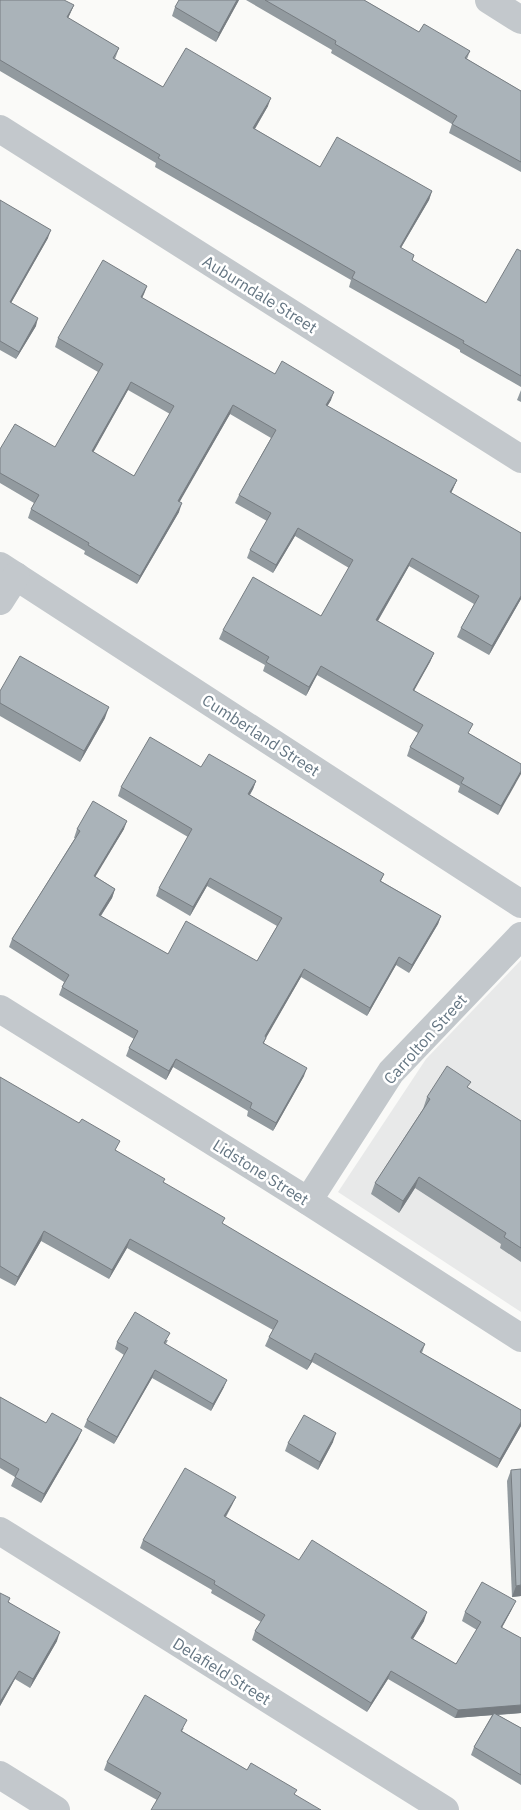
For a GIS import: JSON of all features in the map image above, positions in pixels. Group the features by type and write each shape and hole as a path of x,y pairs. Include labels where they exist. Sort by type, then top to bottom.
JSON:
{"street":[{"path":"489,0 521,20"},
{"name":"Auburndale Street","path":"0,129 521,459"},
{"path":"0,601 8,571"},
{"name":"Cumberland Street","path":"8,571 521,904"},
{"name":"Carrolton Street","path":"308,1201 391,1072 521,936"},
{"name":"Lidstone Street","path":"0,1008 308,1201 521,1338"},
{"name":"Delafield Street","path":"0,1531 445,1810"},
{"path":"0,1775 56,1810"}],"shaded area":[{"path":"521,960 521,1312 338,1192 426,1059"}],"building":[{"path":"0,0 64,0 74,5 67,17 119,48 113,58 163,87 186,48 271,98 253,128 320,167 337,137 432,191 400,247 414,255 412,260 486,303 517,249 521,251 521,376 463,343 464,341 352,278 355,272 158,158 160,155 0,60"},
{"path":"179,0 237,0 219,33 175,7"},
{"path":"265,0 364,0 419,32 424,24 470,51 465,58 521,91 521,162 452,124 457,116 335,44 336,41"},
{"path":"0,200 51,230 10,302 38,318 19,352 0,341"},
{"path":"103,260 147,286 141,297 275,374 282,361 334,392 326,405 457,480 450,492 521,533 521,596 492,646 461,628 479,596 412,558 376,620 434,653 413,690 473,724 468,733 521,764 521,771 501,806 461,783 464,778 410,747 423,725 321,666 309,687 266,662 269,657 223,630 253,577 321,616 353,560 298,528 276,565 250,550 271,513 239,495 276,430 233,405 178,501 182,503 140,576 31,509 39,495 0,473 0,449 15,424 55,447 103,364 58,338","holes":["131,382 174,406 134,476 92,451"]},
{"path":"20,656 109,707 84,751 0,703 0,691"},
{"path":"150,737 201,767 209,754 256,781 248,794 384,874 380,881 441,916 412,965 399,957 370,1008 304,969 265,1036 266,1038 263,1043 307,1068 276,1123 250,1108 252,1103 176,1059 169,1071 129,1048 138,1031 62,987 69,975 12,939 80,831 77,829 93,801 127,821 94,876 115,889 99,915 168,954 186,921 257,961 282,918 210,878 193,907 159,888 192,829 121,787"},
{"path":"447,1066 471,1082 467,1087 521,1121 521,1248 504,1237 506,1233 419,1177 403,1201 375,1183 430,1099 427,1097"},
{"path":"0,1077 79,1123 82,1119 120,1141 115,1150 165,1179 163,1182 225,1218 222,1223 425,1344 420,1352 521,1410 521,1422 500,1459 315,1353 311,1361 269,1337 278,1321 130,1239 112,1270 44,1231 18,1277 0,1266"},
{"path":"135,1312 170,1333 164,1343 227,1380 213,1404 155,1370 117,1437 87,1420 128,1348 117,1342"},
{"path":"0,1397 46,1423 52,1413 82,1430 44,1494 15,1477 19,1469 0,1458"},
{"path":"304,1415 336,1433 320,1462 288,1443"},
{"path":"185,1468 236,1497 224,1516 299,1560 312,1540 427,1612 411,1638 456,1664 481,1622 465,1612 482,1582 516,1601 501,1627 521,1638 521,1705 458,1710 391,1671 371,1703 255,1631 265,1615 214,1584 215,1581 143,1540"},
{"path":"521,1469 521,1585 516,1586 511,1470"},
{"path":"0,1593 10,1598 8,1602 60,1632 33,1679 19,1671 0,1702"},
{"path":"145,1695 187,1720 181,1731 247,1770 251,1763 297,1790 294,1794 321,1810 151,1810 161,1793 107,1762"},
{"path":"494,1713 521,1728 521,1775 474,1747"}]}
